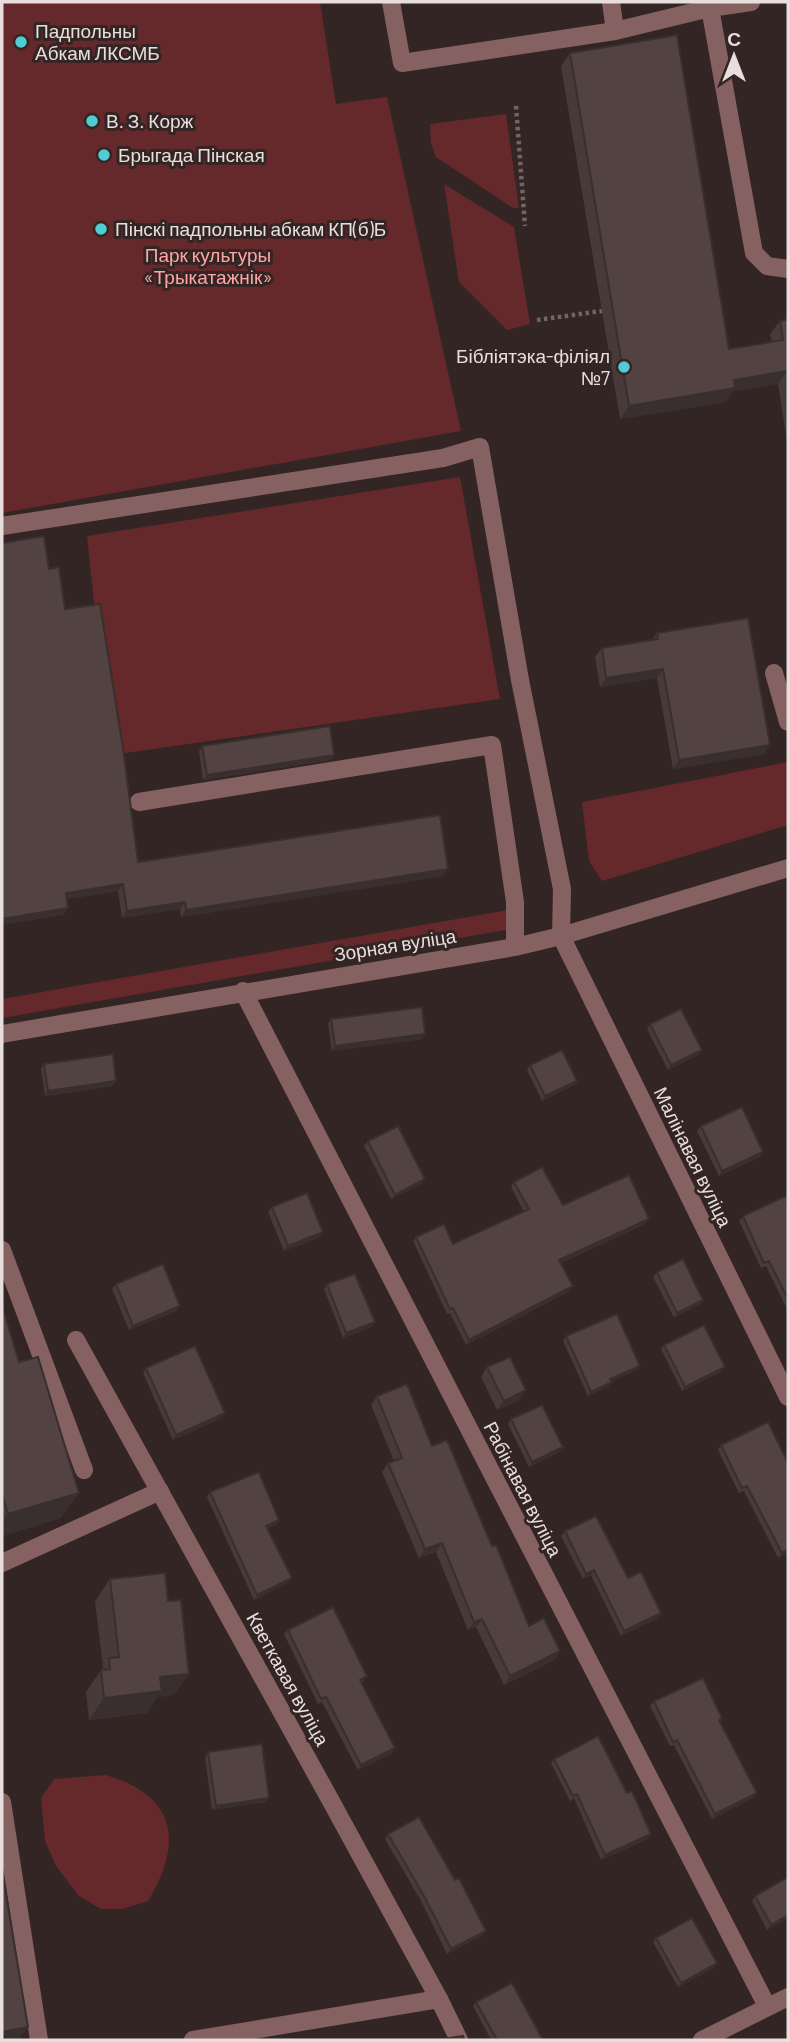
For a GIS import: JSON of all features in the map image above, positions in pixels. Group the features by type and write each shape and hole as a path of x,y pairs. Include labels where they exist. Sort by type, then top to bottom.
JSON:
{"street":[{"path":"391,2 402,63 615,31 710,8 751,2"},
{"path":"611,2 615,31"},
{"path":"710,8 754,253 766,266 788,270"},
{"path":"2,526 443,458 480,447 520,680 562,889 561,936"},
{"path":"774,673 788,722"},
{"path":"139,802 492,745 515,902 515,947"},
{"name":"Зорная вуліца","path":"2,1034 515,947 561,936 788,868"},
{"name":"Малінавая вуліца","path":"561,936 788,1397"},
{"name":"Рабінавая вуліца","path":"243,991 767,2006"},
{"path":"2,1250 84,1470"},
{"name":"Кветкавая вуліца","path":"76,1340 459,2040"},
{"path":"2,1563 160,1491"},
{"path":"2,1802 39,2040"},
{"path":"702,2040 788,1997"},
{"path":"193,2040 439,2000"}],"path":[{"path":"516,106 525,226"},
{"path":"537,320 602,311"}],"green space":[{"name":"Парк культуры «Трыкатажнік»","path":"2,2 320,2 336,104 387,97 461,431 2,513"},
{"path":"506,114 519,208 513,208 436,157 431,143 430,124"},
{"path":"444,184 514,227 530,324 507,330 459,282"},
{"path":"460,477 500,699 119,754 95,611 87,536"},
{"path":"788,762 788,825 602,881 589,861 582,802"},
{"path":"508,910 511,929 2,1018 2,999"},
{"path":"106,1775 147,1795 160,1808 167,1823 169,1840 166,1859 148,1901 122,1909 101,1909 79,1896 56,1866 45,1841 41,1798 54,1779"}],"building":[{"path":"677,35 729,349 783,340 780,321 788,319 788,378 787,371 734,380 735,388 629,406 570,53"},
{"path":"44,536 49,569 59,567 65,609 100,604 138,862 440,815 448,869 186,910 185,902 127,911 123,884 66,893 68,908 2,919 2,543"},
{"path":"748,618 770,745 679,760 663,669 606,678 602,648 658,639 657,633"},
{"path":"330,726 334,755 207,775 202,746"},
{"path":"422,1007 425,1034 335,1046 331,1019"},
{"path":"681,1009 702,1050 671,1065 650,1024"},
{"path":"562,1050 577,1081 545,1096 530,1065"},
{"path":"113,1054 116,1081 48,1091 44,1064"},
{"path":"742,1107 763,1152 722,1171 701,1126"},
{"path":"398,1126 425,1179 395,1195 368,1141"},
{"path":"542,1167 563,1205 629,1175 649,1219 559,1260 573,1286 469,1340 453,1308 450,1309 416,1237 444,1224 453,1244 529,1209 514,1182"},
{"path":"307,1193 323,1232 288,1246 272,1207"},
{"path":"786,1196 788,1299 769,1261 764,1263 743,1216"},
{"path":"683,1259 703,1300 677,1313 657,1272"},
{"path":"163,1264 180,1306 133,1326 116,1284"},
{"path":"355,1274 375,1322 346,1333 327,1284"},
{"path":"2,1305 19,1362 38,1357 79,1493 8,1514 2,1494"},
{"path":"617,1314 640,1366 610,1379 612,1382 591,1392 566,1336"},
{"path":"704,1325 725,1367 685,1387 664,1345"},
{"path":"195,1346 225,1413 176,1435 146,1368"},
{"path":"510,1357 526,1390 504,1401 487,1367"},
{"path":"407,1384 432,1446 447,1440 492,1546 496,1545 529,1626 544,1618 560,1651 510,1676 482,1619 474,1622 442,1543 425,1549 388,1463 402,1458 377,1396"},
{"path":"542,1405 563,1447 532,1462 511,1419"},
{"path":"768,1422 788,1463 788,1550 782,1553 747,1486 742,1488 721,1445"},
{"path":"259,1472 279,1520 266,1526 292,1578 257,1595 210,1492"},
{"path":"596,1516 628,1578 641,1572 661,1613 624,1631 594,1570 586,1574 565,1531"},
{"path":"165,1573 168,1601 181,1600 189,1674 160,1677 162,1691 104,1698 101,1670 110,1669 109,1658 119,1657 110,1579"},
{"path":"333,1607 367,1676 360,1680 395,1748 361,1765 326,1697 321,1699 288,1630"},
{"path":"703,1678 722,1718 719,1720 757,1793 715,1814 677,1740 673,1742 654,1701"},
{"path":"598,1736 627,1793 632,1791 651,1834 605,1855 577,1794 573,1796 554,1759"},
{"path":"262,1744 269,1798 216,1806 208,1752"},
{"path":"419,1817 455,1880 459,1878 486,1931 451,1949 388,1834"},
{"path":"2,1870 28,2027 2,2032"},
{"path":"788,1877 788,1915 771,1925 755,1896"},
{"path":"692,1918 717,1963 681,1983 656,1938"},
{"path":"512,1983 543,2040 497,2040 476,2002"},
{"path":"463,2036 464,2040 437,2040"}],"place":[{"name":"Падпольны Абкам ЛКСМБ","path":"21,42"},
{"name":"В. З. Корж","path":"92,121"},
{"name":"Брыгада Пінская","path":"104,155"},
{"name":"Пінскі падпольны абкам КП(б)Б","path":"101,229"},
{"name":"Бібліятэка-філіял №7","path":"624,367"}]}
